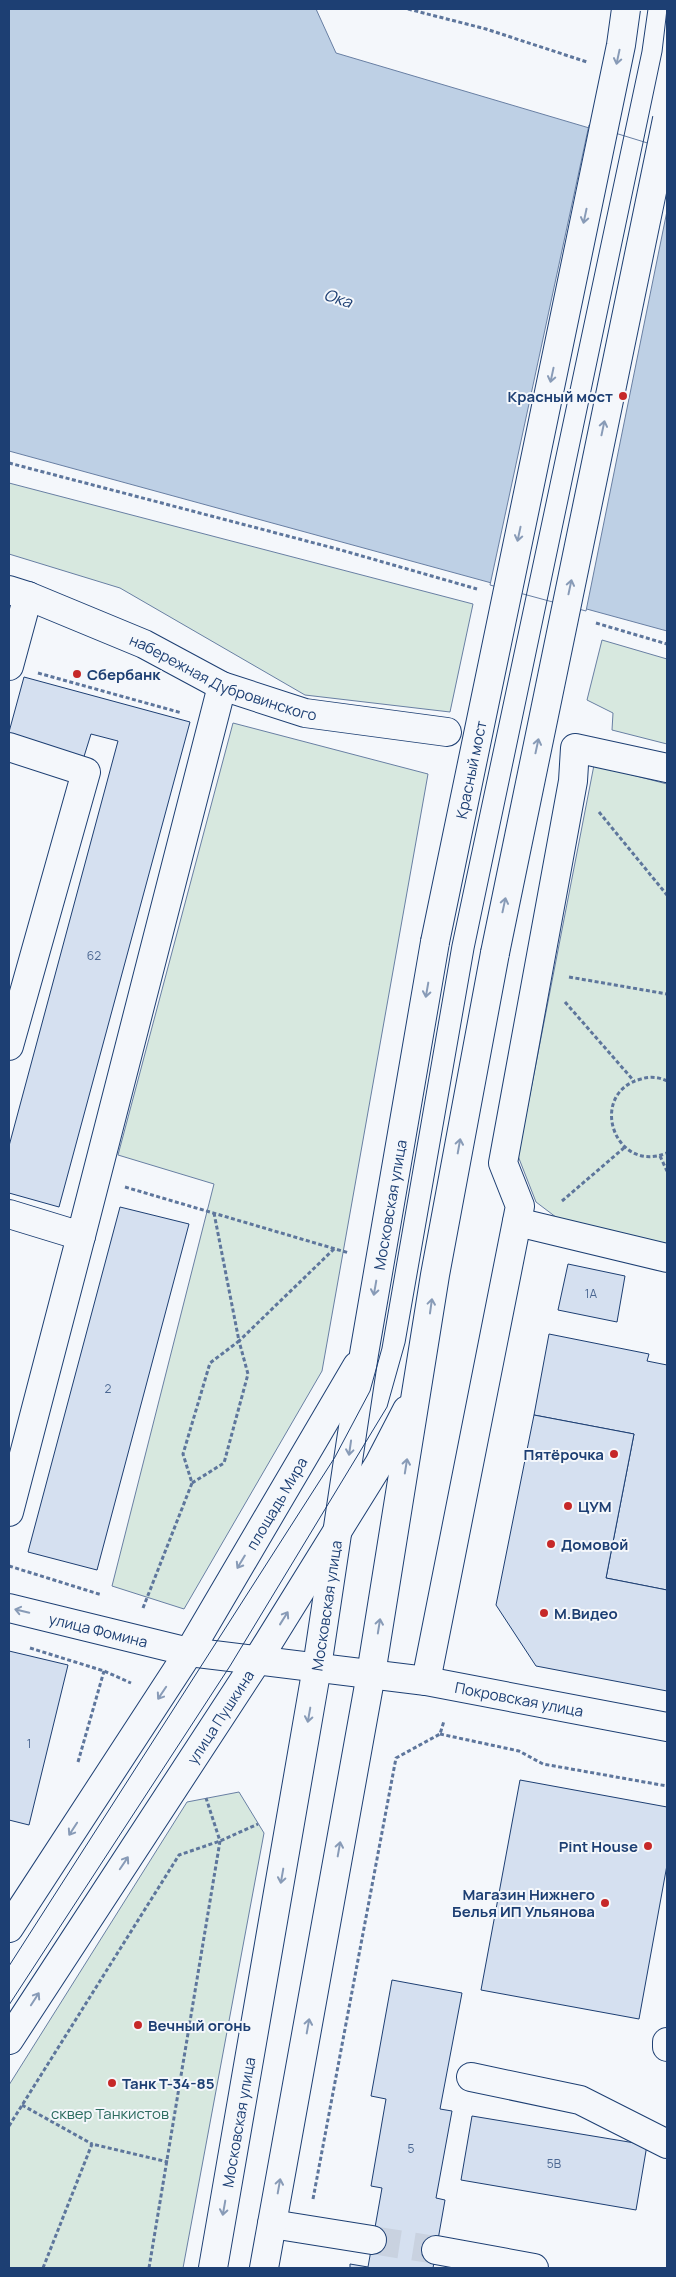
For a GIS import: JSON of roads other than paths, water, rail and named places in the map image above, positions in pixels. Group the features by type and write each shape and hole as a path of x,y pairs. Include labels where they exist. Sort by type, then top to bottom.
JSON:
{"main road":[{"name":"Красный мост","path":"435,942 626,9"},
{"path":"264,2268 371,1674 419,1386 435,1275 494,953 667,119"},
{"path":"9,666 18,593"},
{"name":"набережная Дубровинского","path":"18,593 144,644 222,686 305,713 447,732"},
{"path":"9,1512 222,686"},
{"path":"9,747 86,772 9,1046"},
{"path":"426,1681 525,1224 503,1163 573,781 575,748 667,768"},
{"name":"Московская улица","path":"213,2268 317,1667 364,1354 435,942"},
{"path":"9,1214 81,1236"},
{"path":"525,1224 667,1258"},
{"name":"площадь Мира","path":"188,1652 364,1354"},
{"name":"улица Пушкина","path":"9,2040 258,1659 379,1464 419,1386"},
{"name":"улица Фомина","path":"9,1608 188,1652 258,1659"},
{"path":"9,1928 188,1652"},
{"name":"Покровская улица","path":"258,1659 426,1681 667,1727"},
{"path":"667,2042 667,2047"},
{"path":"471,2077 580,2100 667,2144"},
{"path":"272,2224 372,2240"},
{"path":"436,2250 534,2268"}],"water":[{"name":"Ока","path":"9,9 316,9 336,53 667,151 667,631 9,451"}],"tunnel":[{"path":"372,2240 436,2250"}],"tram line":[{"path":"9,1966 335,1457 370,1391 382,1348 452,945 642,51 648,9"},
{"path":"9,2005 230,1666 387,1407 405,1343 474,949 662,52 667,9"}],"place":[{"name":"Красный мост","path":"623,396"},
{"name":"Сбербанк","path":"77,674"},
{"name":"Пятёрочка","path":"614,1454"},
{"name":"ЦУМ","path":"568,1506"},
{"name":"Домовой","path":"551,1544"},
{"name":"М.Видео","path":"544,1613"},
{"name":"Pint House","path":"648,1846"},
{"name":"Магазин Нижнего Белья ИП Ульянова","path":"605,1903"},
{"name":"Вечный огонь","path":"138,2025"},
{"name":"Танк Т-34-85","path":"112,2083"}],"park label":[{"name":"сквер Танкистов","path":"110,2113"}]}
